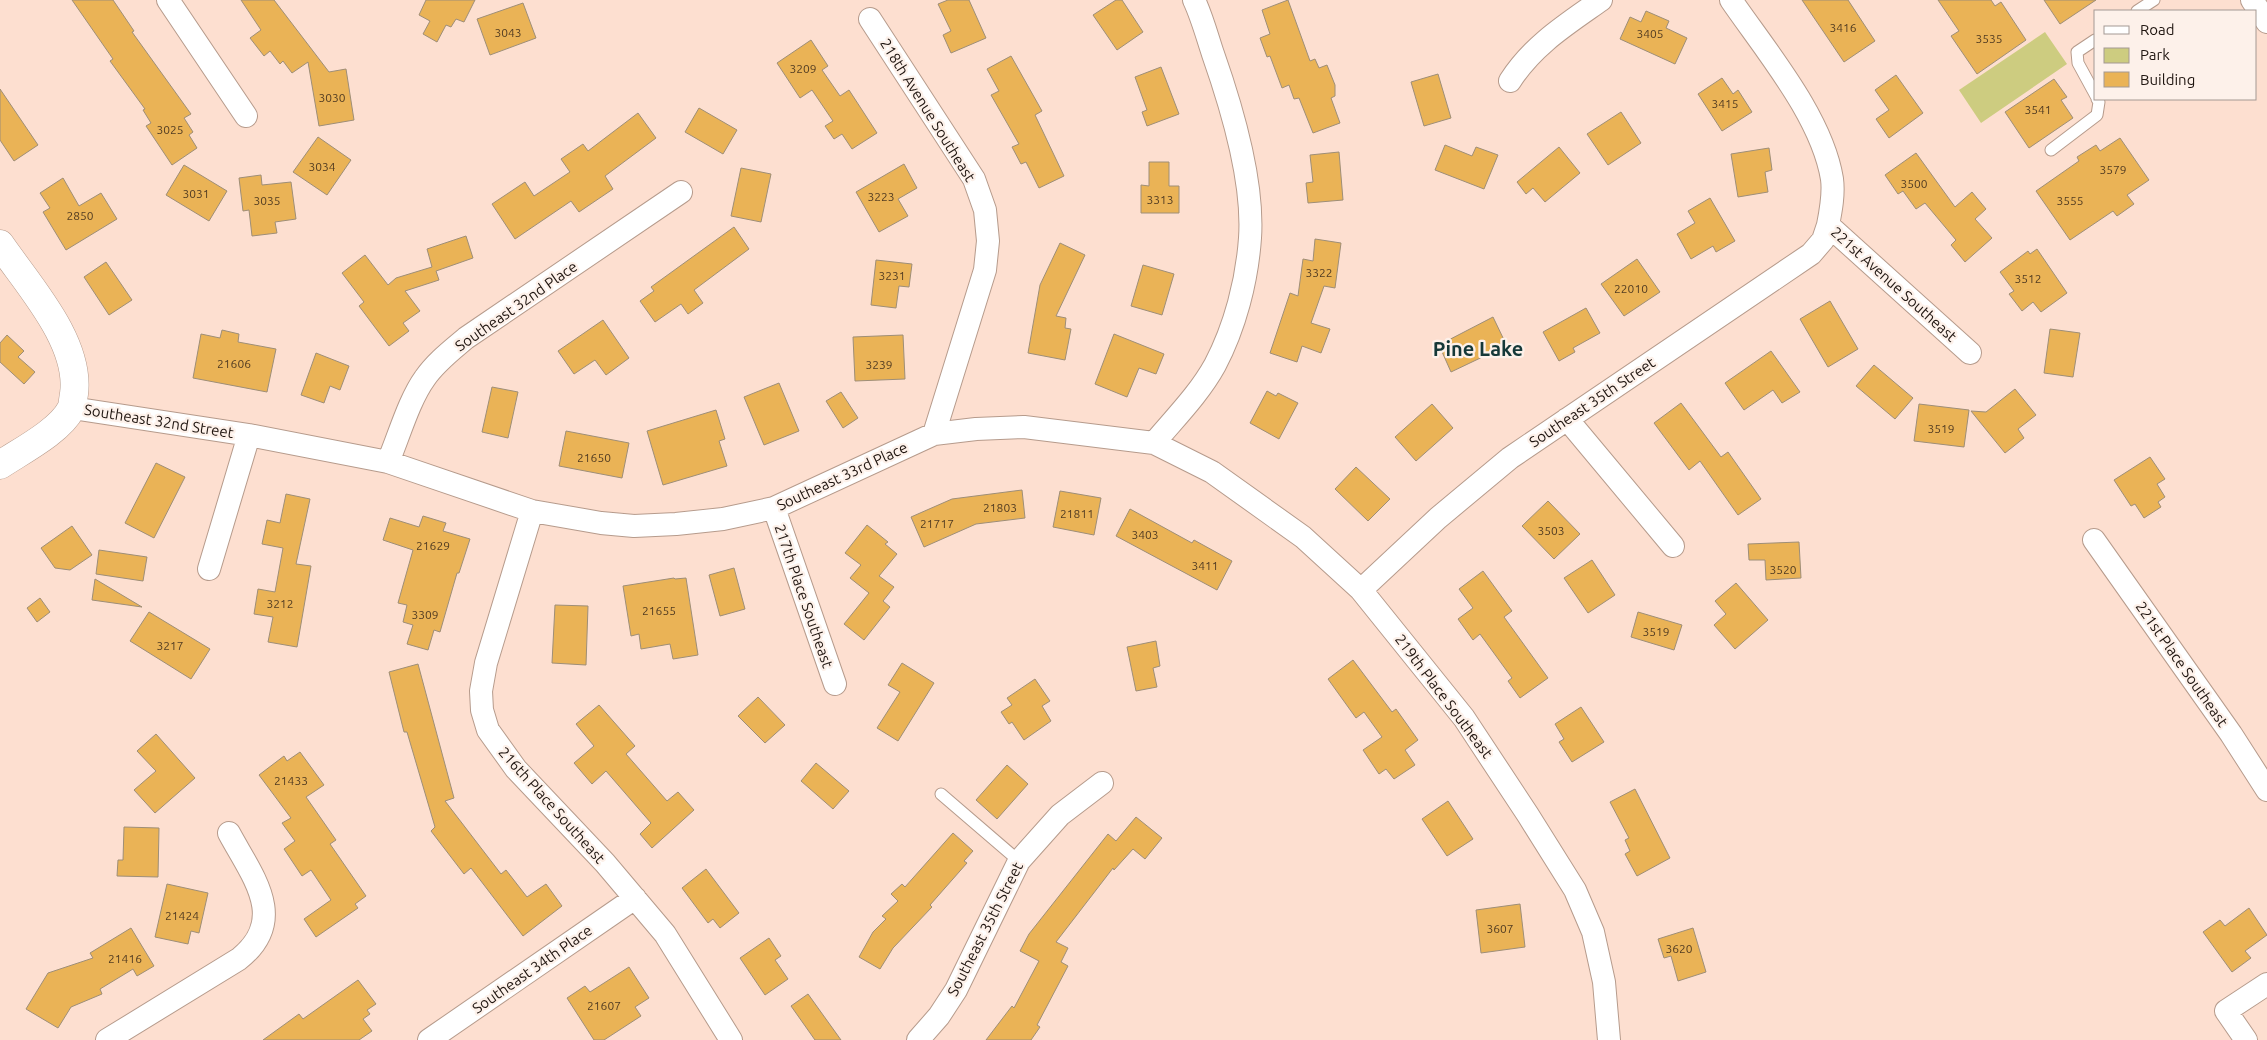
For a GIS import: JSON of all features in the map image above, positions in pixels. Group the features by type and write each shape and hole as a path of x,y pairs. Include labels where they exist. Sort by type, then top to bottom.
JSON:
{"street":[{"path":"168,0 246,116"},
{"path":"1154,442 1190,401 1215,366 1232,325 1244,281 1250,237 1247,184 1229,101 1194,0"},
{"path":"1510,81 1521,63 1540,44 1601,0"},
{"name":"221st Avenue Southeast","path":"1731,0 1804,106 1819,138 1832,181 1832,202 1828,225 1970,353"},
{"path":"2252,0 2267,22"},
{"name":"218th Avenue Southeast","path":"870,19 974,179 985,210 988,241 985,270 934,434"},
{"name":"Southeast 32nd Place","path":"388,462 418,390 425,378 448,354 466,338 682,192"},
{"name":"Southeast 35th Street","path":"1362,590 1438,518 1502,464 1811,254 1823,240 1828,225"},
{"path":"0,244 59,330 69,349 73,365 74,388 72,408"},
{"name":"Southeast 32nd Street","path":"0,465 60,424 72,408 249,435"},
{"path":"1567,419 1673,546"},
{"name":"Southeast 33rd Place","path":"388,462 532,510 601,523 634,526 723,519 774,508 934,434 976,429 1024,427 1154,442"},
{"path":"209,569 249,435 388,462"},
{"name":"219th Place Southeast","path":"1154,442 1212,472 1304,537 1362,590 1464,718 1528,814 1575,890 1593,932 1604,982 1609,1040"},
{"name":"217th Place Southeast","path":"774,508 835,684"},
{"name":"216th Place Southeast","path":"532,510 486,663 481,691 482,710 488,730 516,769 605,863 664,934 731,1040"},
{"name":"221st Place Southeast","path":"2094,540 2231,734 2267,790"},
{"name":"Southeast 35th Street","path":"918,1040 939,1016 956,990 1019,860 1060,815 1102,783"},
{"path":"108,1040 239,958 251,949 259,938 264,923 265,908 262,892 229,833"},
{"name":"Southeast 34th Place","path":"429,1040 634,898"},
{"path":"2246,1040 2226,1011 2267,984"}],"lane":[{"path":"2139,10 2154,0"},
{"path":"2094,41 2077,52 2078,62 2094,94"},
{"path":"2051,150 2097,115 2099,102 2098,100"},
{"path":"941,794 1019,860"}],"green space":[{"path":"2045,32 2067,64 1981,123 1959,90"}],"building":[{"path":"72,0 113,0 134,31 132,32 191,114 184,118 193,132 189,135 197,148 172,165 146,126 151,123 143,110 145,109 110,61 113,59"},
{"path":"241,0 274,0 329,72 346,69 354,120 319,126 308,62 292,73 283,61 280,64 270,51 264,56 250,38 261,30"},
{"path":"426,0 475,0 464,22 456,19 451,27 446,25 437,42 423,34 430,21 419,15"},
{"path":"948,0 969,0 986,38 951,53 943,35 951,31 938,4"},
{"path":"1116,0 1122,0 1143,32 1117,50 1093,15"},
{"path":"1288,0 1310,61 1315,59 1319,68 1327,65 1335,85 1335,96 1331,98 1340,123 1313,133 1299,98 1294,99 1289,85 1282,88 1270,56 1267,57 1260,38 1270,34 1262,10"},
{"path":"1802,0 1848,0 1875,41 1844,62"},
{"path":"1938,0 1991,0 1995,6 2001,2 2026,40 1977,74 1951,36 1959,31"},
{"path":"2044,0 2096,0 2060,24"},
{"path":"523,3 536,38 490,55 477,19"},
{"path":"1646,11 1669,21 1666,28 1687,38 1675,64 1620,39 1630,17 1641,22"},
{"path":"811,40 828,66 822,70 840,96 849,90 877,133 852,149 842,134 834,139 825,126 833,121 812,90 800,98 777,63"},
{"path":"1011,56 1042,111 1035,115 1064,176 1039,188 1026,162 1021,164 1012,147 1019,144 991,95 999,91 987,69"},
{"path":"1161,67 1179,114 1147,126 1142,112 1147,110 1135,77"},
{"path":"1438,74 1451,118 1424,126 1411,82"},
{"path":"1896,75 1923,113 1889,138 1876,119 1889,110 1875,90"},
{"path":"1722,78 1733,94 1738,90 1752,112 1722,131 1698,94"},
{"path":"2054,79 2067,97 2061,100 2073,118 2029,148 2005,112"},
{"path":"0,89 38,145 14,161 0,140"},
{"path":"699,108 737,130 723,154 685,132"},
{"path":"1621,112 1641,143 1608,165 1587,134"},
{"path":"638,113 656,138 605,176 613,189 579,212 571,201 515,239 492,204 525,182 534,196 570,172 561,159 583,144 588,151"},
{"path":"318,137 351,160 327,195 293,172"},
{"path":"2120,138 2149,180 2127,195 2134,204 2117,216 2113,211 2070,240 2036,191 2079,161 2077,157 2096,145 2100,151"},
{"path":"1445,145 1472,156 1476,147 1498,155 1484,189 1435,170"},
{"path":"1559,147 1580,173 1545,202 1533,188 1526,194 1517,182"},
{"path":"1769,148 1772,170 1765,172 1768,192 1738,197 1731,154"},
{"path":"1339,152 1343,200 1308,203 1306,183 1313,182 1310,155"},
{"path":"1916,153 1955,207 1972,192 1986,209 1975,219 1992,238 1965,262 1951,245 1956,240 1925,203 1916,209 1903,191 1898,194 1885,175"},
{"path":"1149,162 1169,162 1169,186 1179,186 1179,213 1141,213 1141,185 1149,186"},
{"path":"904,164 917,188 898,199 908,216 879,232 856,192"},
{"path":"184,165 227,191 209,221 166,195"},
{"path":"741,168 771,174 761,222 731,216"},
{"path":"261,175 262,185 291,182 296,219 275,222 277,233 252,236 249,210 243,211 239,178"},
{"path":"63,178 79,206 101,193 117,219 66,250 43,212 50,208 40,193"},
{"path":"1710,198 1735,241 1716,252 1713,246 1691,259 1677,234 1695,223 1688,211"},
{"path":"734,227 749,249 694,290 703,303 688,314 681,304 655,322 640,301 654,291 651,287"},
{"path":"466,236 473,258 436,271 439,280 405,291 420,311 403,323 409,331 389,346 359,306 364,302 342,273 365,255 388,285 396,278 432,267 427,249"},
{"path":"1315,239 1341,243 1335,288 1324,286 1311,323 1330,329 1321,353 1302,346 1297,362 1270,353 1290,293 1298,296 1303,259 1313,261"},
{"path":"1060,243 1085,255 1056,316 1066,318 1065,328 1071,329 1065,360 1028,353 1040,285"},
{"path":"2037,249 2067,293 2041,312 2033,302 2022,311 2009,294 2014,291 2000,272 2028,251 2030,254"},
{"path":"1637,259 1660,292 1624,316 1601,284"},
{"path":"876,260 912,264 909,287 899,286 896,308 871,305"},
{"path":"106,262 132,300 109,315 84,277"},
{"path":"1143,265 1174,274 1162,315 1131,306"},
{"path":"1830,301 1858,349 1828,367 1800,319"},
{"path":"1586,308 1600,333 1573,348 1575,352 1559,361 1543,332"},
{"path":"1493,317 1505,342 1493,347 1495,351 1451,372 1439,345"},
{"path":"603,320 629,358 606,375 595,360 574,374 558,351"},
{"path":"2050,329 2080,333 2073,377 2044,373"},
{"path":"222,330 239,334 238,342 276,349 267,392 193,378 201,334 220,338"},
{"path":"1114,334 1164,354 1156,374 1139,368 1127,397 1095,384"},
{"path":"7,335 24,351 18,357 35,372 24,384 0,362 0,343"},
{"path":"903,335 905,379 855,381 853,337"},
{"path":"1771,351 1800,392 1782,403 1773,390 1744,410 1725,383"},
{"path":"316,353 349,366 340,390 330,386 324,403 301,395"},
{"path":"1874,365 1913,398 1895,419 1856,386"},
{"path":"779,383 799,431 764,445 744,397"},
{"path":"492,387 518,392 508,438 482,432"},
{"path":"2015,389 2036,415 2018,429 2024,438 2005,453 1971,411 1986,412"},
{"path":"1267,391 1276,396 1278,393 1298,403 1279,439 1250,423"},
{"path":"841,392 858,418 843,428 826,401"},
{"path":"1681,403 1721,457 1728,452 1761,499 1738,515 1700,461 1689,470 1654,423"},
{"path":"1432,404 1453,428 1416,461 1395,437"},
{"path":"1919,404 1969,410 1964,447 1914,441"},
{"path":"716,410 725,439 719,441 727,466 663,485 647,431"},
{"path":"566,431 629,443 622,478 559,466"},
{"path":"2150,457 2165,479 2157,484 2165,497 2158,502 2161,507 2144,518 2135,504 2131,506 2114,480"},
{"path":"156,463 185,477 154,538 125,523"},
{"path":"1356,467 1390,499 1368,521 1335,489"},
{"path":"1022,490 1025,518 976,524 924,547 911,517 952,499"},
{"path":"1060,491 1101,498 1094,535 1053,527"},
{"path":"286,494 310,499 296,564 311,566 297,647 268,642 273,617 254,614 258,589 275,592 283,548 262,544 267,520 280,523"},
{"path":"1548,501 1580,534 1554,559 1522,526"},
{"path":"1130,509 1192,543 1194,540 1232,561 1217,590 1116,536"},
{"path":"423,516 446,523 443,531 470,539 459,573 457,573 440,632 434,630 428,650 407,644 413,625 403,622 407,605 398,603 413,550 383,540 390,518 419,527"},
{"path":"867,525 888,542 885,544 897,554 879,576 894,587 883,601 890,607 864,640 844,624 869,593 850,578 861,565 845,553"},
{"path":"72,526 92,555 70,570 55,568 41,548"},
{"path":"1799,542 1801,578 1766,580 1765,560 1749,560 1748,544"},
{"path":"99,550 147,557 143,581 96,574"},
{"path":"1592,560 1615,595 1588,613 1564,578"},
{"path":"734,568 745,609 720,616 709,575"},
{"path":"1483,571 1512,611 1504,617 1548,678 1520,698 1508,681 1512,678 1480,634 1473,640 1458,619 1473,608 1459,589"},
{"path":"674,578 686,578 698,655 673,659 670,644 641,649 639,634 631,636 623,586"},
{"path":"95,579 142,607 92,600"},
{"path":"1736,583 1768,620 1735,649 1714,625 1726,614 1715,601"},
{"path":"40,598 50,612 37,622 27,608"},
{"path":"555,605 588,606 586,665 552,663"},
{"path":"149,612 210,649 191,679 130,641"},
{"path":"1638,612 1682,625 1674,650 1631,637"},
{"path":"1156,641 1160,666 1153,668 1157,687 1136,691 1127,647"},
{"path":"1353,660 1392,712 1396,709 1418,740 1405,750 1415,765 1394,779 1386,769 1379,774 1363,750 1382,737 1364,712 1356,718 1328,679"},
{"path":"902,663 934,683 898,741 877,728 900,692 888,685"},
{"path":"418,664 454,798 445,801 501,874 506,870 527,897 546,884 562,906 523,936 471,868 464,874 431,831 435,827 407,732 404,732 389,672"},
{"path":"1035,679 1050,701 1042,706 1051,721 1024,740 1012,722 1009,724 1001,712 1012,705 1007,698"},
{"path":"758,697 785,725 765,743 738,716"},
{"path":"599,705 635,746 626,754 667,801 678,792 694,810 652,848 640,834 651,823 606,771 592,784 574,763 594,746 576,724"},
{"path":"1581,707 1604,742 1572,762 1559,742 1564,739 1555,724"},
{"path":"156,734 195,778 155,813 134,790 156,771 137,751"},
{"path":"300,752 324,785 306,797 336,840 330,844 366,896 355,904 358,908 316,937 304,919 331,900 311,870 302,876 284,849 295,841 282,823 291,818 259,775 284,756 287,761"},
{"path":"816,763 849,791 833,809 801,781"},
{"path":"1007,765 1028,784 997,819 976,800"},
{"path":"1635,789 1670,858 1637,876 1625,854 1630,851 1625,840 1629,838 1610,802"},
{"path":"1448,801 1473,839 1447,856 1422,819"},
{"path":"1136,817 1162,838 1145,859 1133,849 1114,870 1113,868 1056,942 1068,948 1061,962 1068,966 1037,1025 1040,1027 1031,1040 986,1040 1012,1006 1014,1008 1039,961 1020,951 1029,934 1108,834 1116,841"},
{"path":"124,827 159,828 158,877 117,876 118,860 123,860"},
{"path":"953,833 973,851 964,861 967,863 930,905 932,907 893,948 880,969 859,957 873,932 886,919 882,916 898,901 891,894 902,884 905,887"},
{"path":"706,869 739,913 720,928 713,919 708,923 682,888"},
{"path":"167,884 208,893 199,933 191,931 188,944 155,937"},
{"path":"1520,904 1525,947 1481,953 1476,910"},
{"path":"2249,908 2267,935 2245,951 2251,958 2232,972 2203,932 2220,920 2225,926"},
{"path":"131,928 154,966 137,976 133,969 100,989 102,994 71,1007 58,1028 26,1009 48,973 93,958 90,953"},
{"path":"1693,928 1706,972 1678,981 1671,956 1664,958 1658,939"},
{"path":"769,938 781,956 775,960 788,979 765,995 740,958"},
{"path":"629,967 649,998 635,1007 641,1016 604,1040 594,1040 567,998 585,986 590,992"},
{"path":"358,980 376,1004 367,1010 370,1014 363,1019 372,1031 359,1040 263,1040 299,1014 303,1019"},
{"path":"808,994 841,1040 815,1040 791,1006"}],"district":[{"name":"Pine Lake","path":"1478,348"}]}
